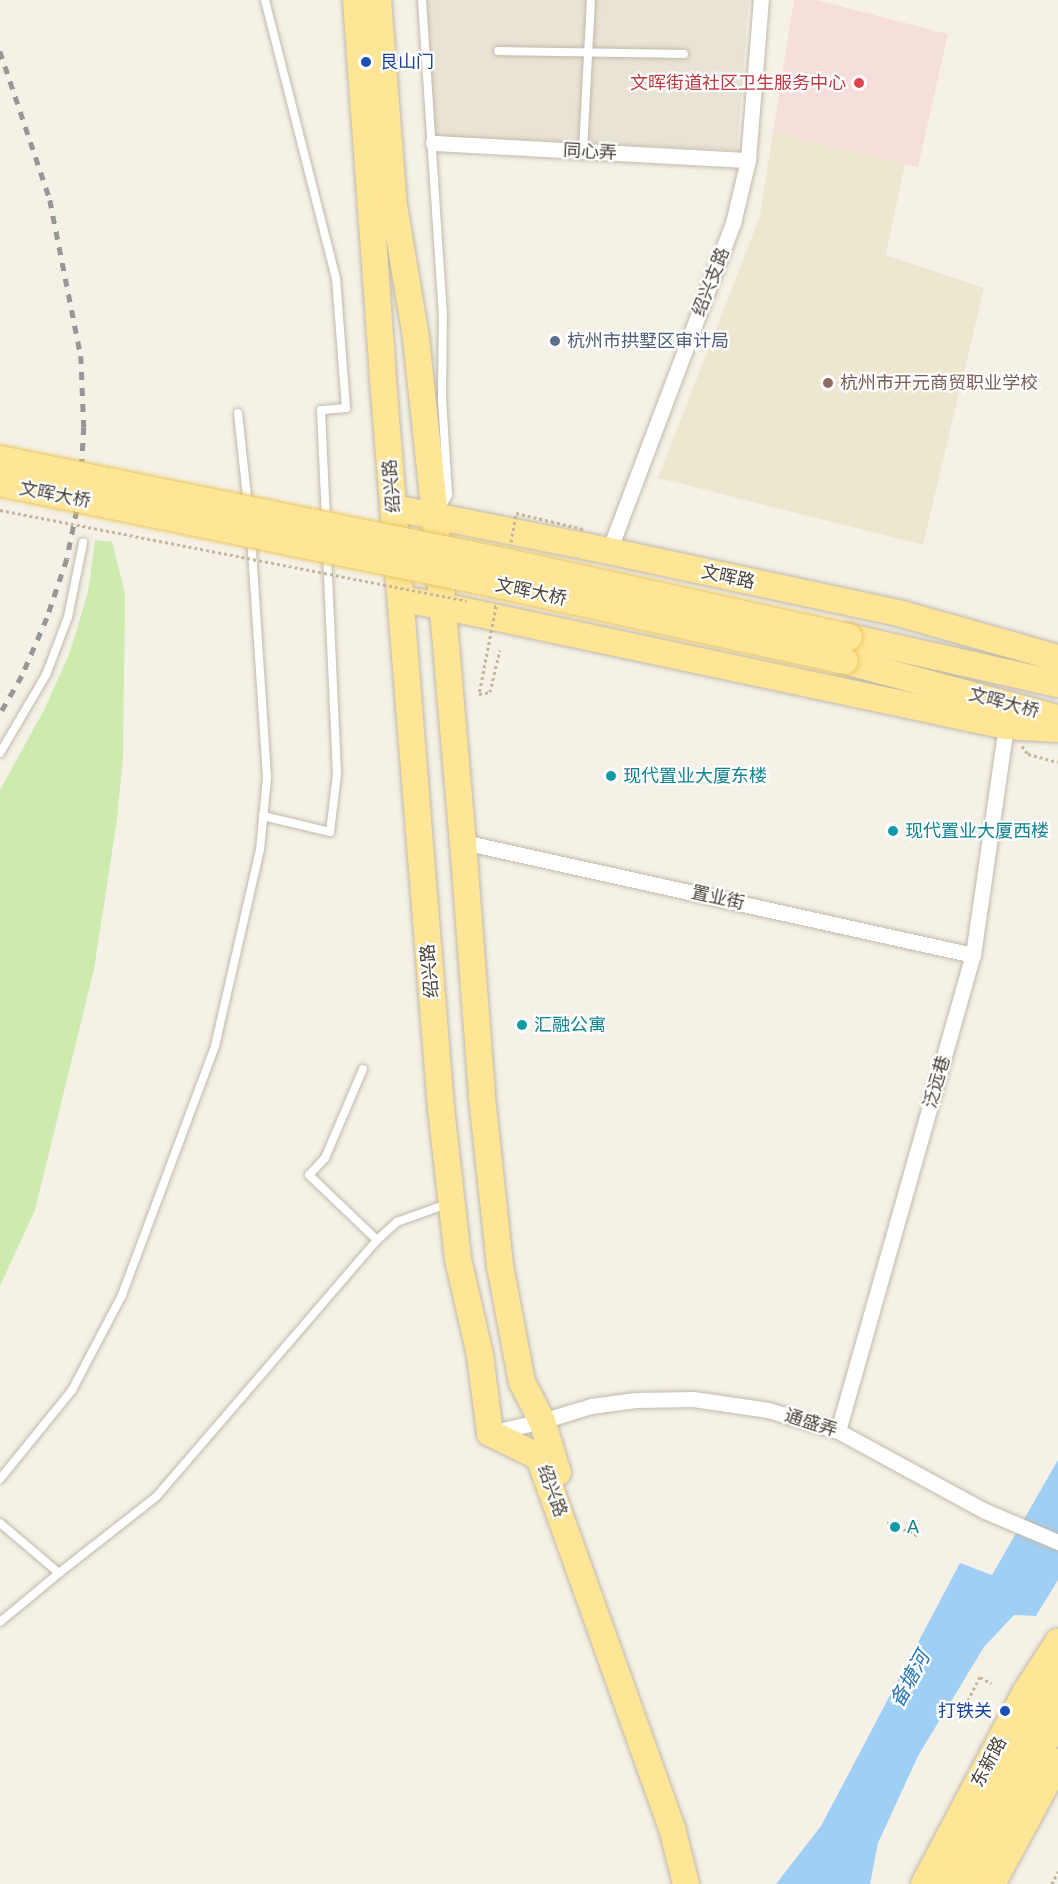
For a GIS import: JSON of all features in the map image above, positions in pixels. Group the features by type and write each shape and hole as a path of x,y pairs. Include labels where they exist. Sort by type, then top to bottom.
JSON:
{"main road":[{"name":"绍兴路","path":"356,0 441,1108 458,1259 480,1355 490,1433 540,1456 673,1832 686,1884"},
{"name":"绍兴路","path":"378,0 394,206 416,338 435,517 464,842 482,1097 500,1266 522,1382 542,1421 555,1466 687,1832 700,1884"},
{"name":"文晖大桥","path":"0,459 518,564 847,649 1058,718"},
{"name":"文晖大桥","path":"0,483 500,585 847,649 1058,684"},
{"name":"文晖路","path":"394,508 609,551 902,614 1058,658"},
{"path":"401,600 442,606 1006,726 1058,729"},
{"name":"东新路","path":"924,1884 1025,1693 1058,1642"},
{"name":"东新路","path":"949,1884 1058,1677"},
{"path":"970,1884 1058,1717"},
{"path":"992,1884 1058,1762"}],"street":[{"name":"绍兴支路","path":"609,551 733,223 748,160 761,0"},
{"name":"同心弄","path":"433,143 748,160"},
{"name":"泛远巷","path":"838,1431 973,955 1006,726"},
{"name":"置业街","path":"464,842 973,955"},
{"name":"通盛弄","path":"490,1433 542,1421 591,1406 636,1400 693,1399 768,1410 838,1431 985,1511 1058,1542"}],"lane":[{"path":"263,816 330,832 337,774 321,410 346,408 336,278 265,0"},
{"path":"422,0 443,314 442,399 448,495 435,517"},
{"path":"583,152 591,0"},
{"path":"498,51 684,54"},
{"path":"238,413 249,515"},
{"path":"0,1479 72,1390 122,1295 215,1046 260,850 267,777 250,526"},
{"path":"0,753 46,675 68,617 83,543"},
{"path":"363,1069 325,1158 309,1175 377,1240"},
{"path":"0,1622 156,1497 377,1240 396,1222 452,1203"},
{"path":"0,1523 59,1573"}],"path":[{"path":"0,510 473,602"},
{"path":"511,546 516,513 583,530"},
{"path":"485,604 496,606 479,693 490,692 500,650"},
{"path":"886,1522 919,1536"},
{"path":"965,1706 980,1677 991,1683"},
{"path":"1052,1884 1058,1871"}],"shaded area":[{"path":"424,0 749,0 737,150 428,136"},
{"name":"文晖街道社区卫生服务中心","path":"794,0 816,0 948,34 918,167 773,132"},
{"name":"杭州市开元商贸职业学校","path":"773,132 905,164 886,255 984,288 923,545 658,478 760,216"}],"green space":[{"path":"95,540 112,542 125,594 123,758 117,820 94,969 35,1210 0,1286 0,790 44,710 70,652 88,592"}],"water":[{"name":"备塘河","path":"1058,1460 1058,1580 1036,1616 1014,1615 984,1647 918,1756 878,1843 870,1884 776,1884 821,1826 960,1563 992,1575"}],"railway":[{"path":"0,51 50,200 81,356 84,427 80,495 67,559 47,618 22,676 0,714"}],"place":[{"name":"艮山门","path":"366,62"},
{"name":"文晖街道社区卫生服务中心","path":"859,83"},
{"name":"杭州市拱墅区审计局","path":"555,341"},
{"name":"杭州市开元商贸职业学校","path":"828,383"},
{"name":"现代置业大厦东楼","path":"611,776"},
{"name":"现代置业大厦西楼","path":"893,831"},
{"name":"汇融公寓","path":"522,1025"},
{"name":"A","path":"895,1527"},
{"name":"打铁关","path":"1005,1711"}]}
